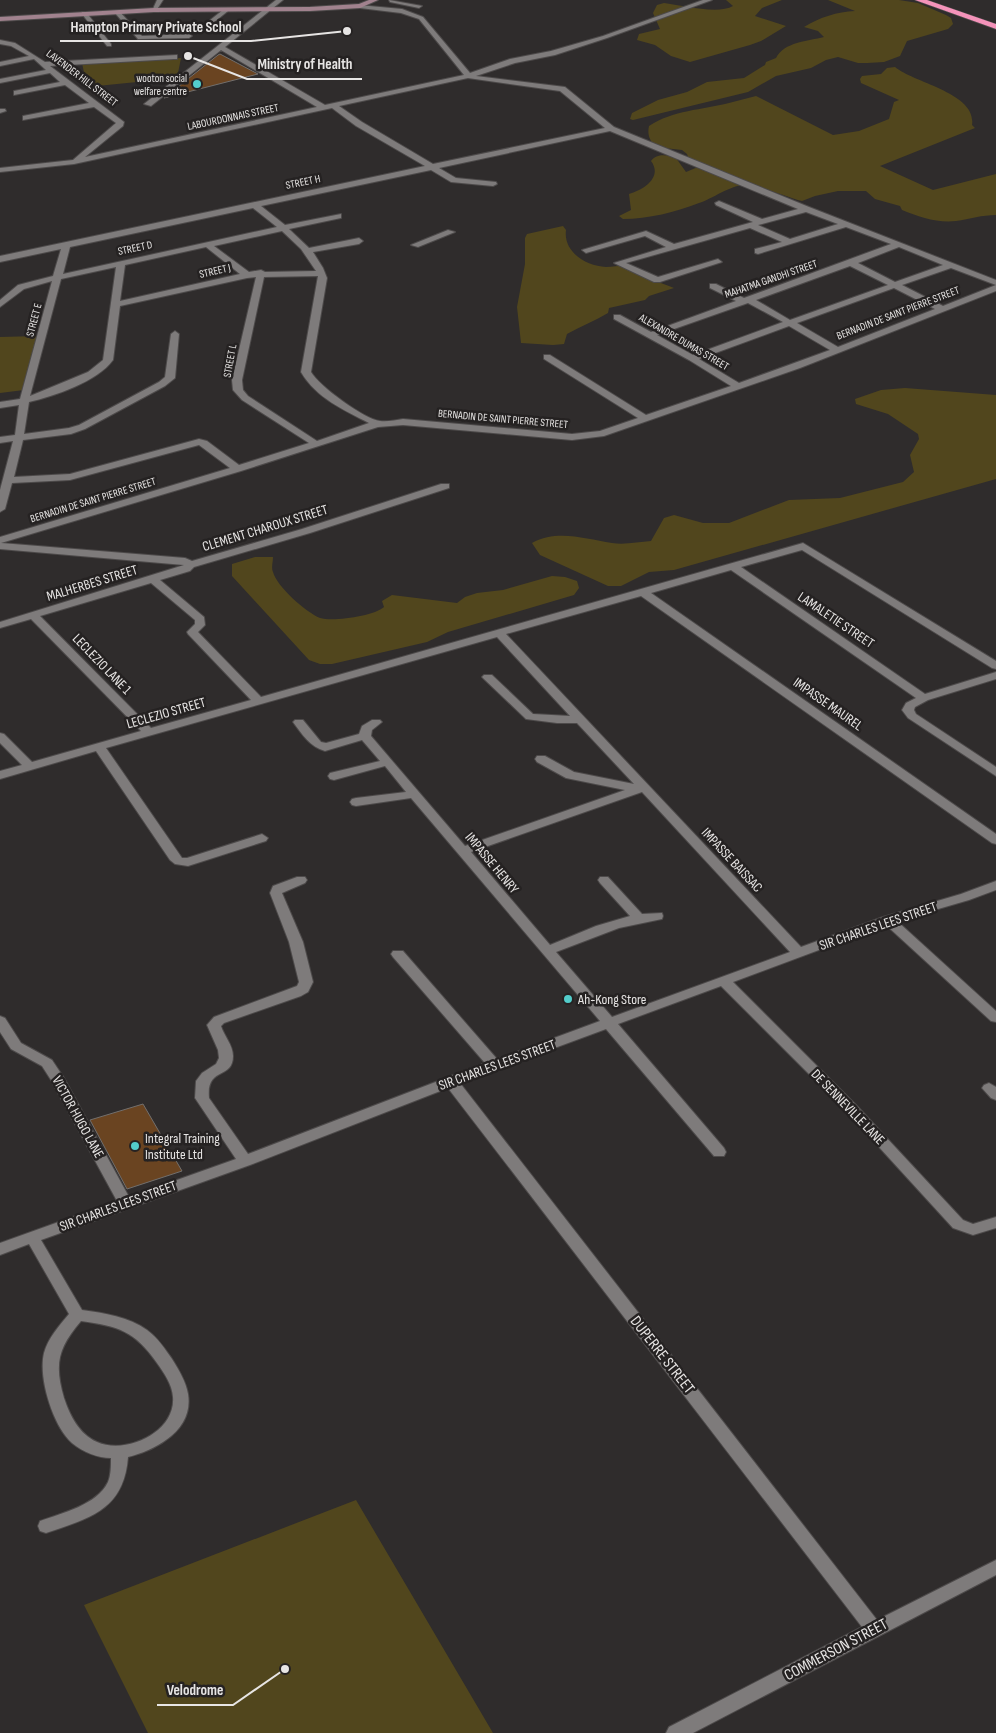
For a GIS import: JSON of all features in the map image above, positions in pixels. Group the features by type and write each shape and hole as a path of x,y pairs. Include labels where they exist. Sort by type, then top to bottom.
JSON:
{"highway":[{"path":"920,0 996,26"},
{"path":"936,0 996,21"}],"main road":[{"path":"0,19 154,10 268,11 360,6 375,0"}],"street":[{"path":"154,10 160,0"},
{"path":"148,104 280,0"},
{"path":"384,0 419,3 421,18"},
{"name":"LABOURDONNAIS STREET","path":"0,170 74,162 469,76 513,61 552,53 605,37 708,0"},
{"path":"360,6 402,11 421,18 469,76 484,80 562,89 611,129 806,209 996,283"},
{"path":"202,29 224,11"},
{"path":"117,12 140,38 189,36"},
{"path":"84,13 109,45"},
{"name":"LAVENDER HILL STREET","path":"0,42 13,44 35,57 66,83 115,118 120,124 74,162"},
{"path":"220,47 330,107 454,180 493,184"},
{"path":"0,64 35,57"},
{"path":"44,64 174,57"},
{"path":"0,81 51,71"},
{"path":"17,93 66,83"},
{"path":"26,118 96,104"},
{"name":"STREET H","path":"0,259 611,129"},
{"path":"719,203 761,222"},
{"path":"254,204 307,251 322,273 323,278 306,372 309,379 319,389 377,424"},
{"path":"718,262 656,280 618,263 806,209"},
{"name":"STREET D","path":"0,304 21,287 56,277 338,216"},
{"path":"758,251 846,224"},
{"path":"751,225 790,242"},
{"path":"415,245 450,232"},
{"path":"586,250 646,233 673,247"},
{"path":"307,251 359,241"},
{"path":"207,244 247,275"},
{"name":"MAHATMA GANDHI STREET","path":"650,335 899,244"},
{"name":"STREET E","path":"0,509 20,438 24,402 66,245"},
{"path":"0,405 24,402 50,394 103,368 108,360 121,263"},
{"path":"851,263 942,309"},
{"path":"692,358 951,265"},
{"name":"STREET J","path":"114,305 247,275 261,273 322,273"},
{"name":"STREET L","path":"261,273 237,380 238,390 244,398 316,444"},
{"path":"713,286 791,323 837,350"},
{"name":"BERNADIN DE SAINT PIERRE STREET","path":"0,540 377,424 403,422 572,437 601,434 739,387 996,288"},
{"name":"ALEXANDRE DUMAS STREET","path":"617,318 692,358 739,387"},
{"path":"0,440 82,428 162,384 170,378 176,334"},
{"path":"547,357 646,419"},
{"path":"9,480 70,477 199,442 204,443 238,468"},
{"name":"CLEMENT CHAROUX STREET","path":"0,546 185,561 190,565 306,532 445,486"},
{"name":"LECLEZIO STREET","path":"0,776 803,546 996,666"},
{"name":"MALHERBES STREET","path":"0,625 154,580 186,569 190,565"},
{"name":"LAMALETIE STREET","path":"732,566 924,698"},
{"path":"154,580 200,620 200,625 192,632 259,702"},
{"name":"IMPASSE MAUREL","path":"642,592 996,840"},
{"name":"LECLEZIO LANE 1","path":"34,616 149,733"},
{"name":"IMPASSE BAISSAC","path":"499,633 799,953"},
{"path":"996,675 924,698 910,705 908,710 912,716 996,772"},
{"path":"488,676 530,717 556,720 580,719"},
{"path":"298,722 317,744 326,747 365,736 364,731 366,728 376,722"},
{"path":"0,736 30,767"},
{"name":"IMPASSE HENRY","path":"365,736 719,1152"},
{"path":"99,747 174,857 179,861 188,862 262,838"},
{"path":"541,759 570,775 620,786 643,788"},
{"path":"334,776 388,762"},
{"path":"462,851 643,788"},
{"path":"356,802 414,794"},
{"path":"245,1161 202,1098 200,1087 204,1077 222,1066 226,1059 226,1052 214,1025 219,1020 303,989 306,982 296,942 276,893 277,889 281,886 301,880"},
{"path":"604,880 639,918"},
{"name":"SIR CHARLES LEES STREET","path":"0,1249 245,1161 494,1065 888,920 965,897 996,885"},
{"path":"546,951 639,918 657,916"},
{"path":"888,920 996,1018"},
{"path":"398,954 494,1065"},
{"name":"DE SENNEVILLE LANE","path":"724,981 852,1109 958,1224 973,1230 996,1222"},
{"name":"VICTOR HUGO LANE","path":"0,1021 16,1046 47,1063 125,1203"},
{"name":"DUPERRE STREET","path":"451,1082 874,1629"},
{"path":"32,1237 78,1315"},
{"path":"78,1315 107,1319 128,1326 149,1339 172,1372 181,1400 174,1423 169,1429 144,1447 120,1452 97,1448 80,1440 64,1419 52,1386 50,1363 52,1351 60,1334 78,1315"},
{"path":"46,1526 99,1504 109,1495 116,1482 120,1452"},
{"name":"COMMERSON STREET","path":"678,1732 996,1567"}],"shaded area":[{"path":"726,0 782,0 762,8 755,16 786,26 761,41 690,62 671,56 655,45 637,40 639,34 660,29 653,13 657,5 664,3 718,10 733,6"},
{"path":"828,0 899,0 918,3 951,18 953,24 948,29 907,41 900,56 884,62 858,63 838,57 826,60 811,68 776,76 748,92 633,120 630,119 632,113 658,100 687,92 707,82 744,78 765,65 766,62 776,58 790,45 824,37 818,31 804,27 816,20 855,11"},
{"path":"181,58 177,78 87,87 82,63"},
{"path":"895,67 955,97 965,105 971,114 972,125 975,128 880,166 933,190 996,174 996,215 956,221 942,221 908,213 902,210 900,206 875,199 866,191 838,191 802,201 766,189 740,185 704,201 671,212 632,219 623,219 619,216 631,210 629,194 646,186 653,177 655,172 651,161 653,158 663,155 676,158 686,172 698,167 689,160 687,154 682,150 655,147 649,137 648,129 649,126 658,121 688,111 756,96 833,135 859,131 889,119 894,102 899,100 861,83 860,79 862,76 881,74 887,68"},
{"path":"563,226 566,230 568,245 584,261 606,267 626,265 633,267 645,276 674,288 649,296 645,300 609,308 608,313 567,334 564,344 521,343 517,307 525,264 525,238 527,234"},
{"path":"38,336 24,390 0,393 0,337"},
{"path":"905,388 996,395 996,479 674,570 649,572 621,586 608,586 540,555 532,543 542,539 562,536 617,544 651,541 664,518 674,515 703,523 729,523 789,500 840,498 903,482 914,472 910,455 919,439 918,434 888,414 856,404 855,399 881,390"},
{"path":"255,557 273,557 273,572 280,585 307,610 320,618 326,619 353,617 372,613 384,607 382,601 392,595 457,603 465,597 477,593 503,590 552,576 565,577 577,581 579,588 574,595 448,632 427,642 332,664 320,664 309,660 232,576 232,564"},
{"path":"356,1500 493,1733 148,1733 84,1605"}],"building":[{"name":"wooton social welfare centre","path":"220,54 258,74 164,98 218,55"},
{"name":"Integral Training Institute Ltd","path":"143,1104 182,1171 127,1189 90,1120"}],"place":[{"name":"Hampton Primary Private School","path":"347,31"},
{"name":"Ministry of Health","path":"188,56"},
{"name":"wooton social welfare centre","path":"197,84"},
{"name":"Ah-Kong Store","path":"568,999"},
{"name":"Integral Training Institute Ltd","path":"135,1146"},
{"name":"Velodrome","path":"285,1669"}]}
